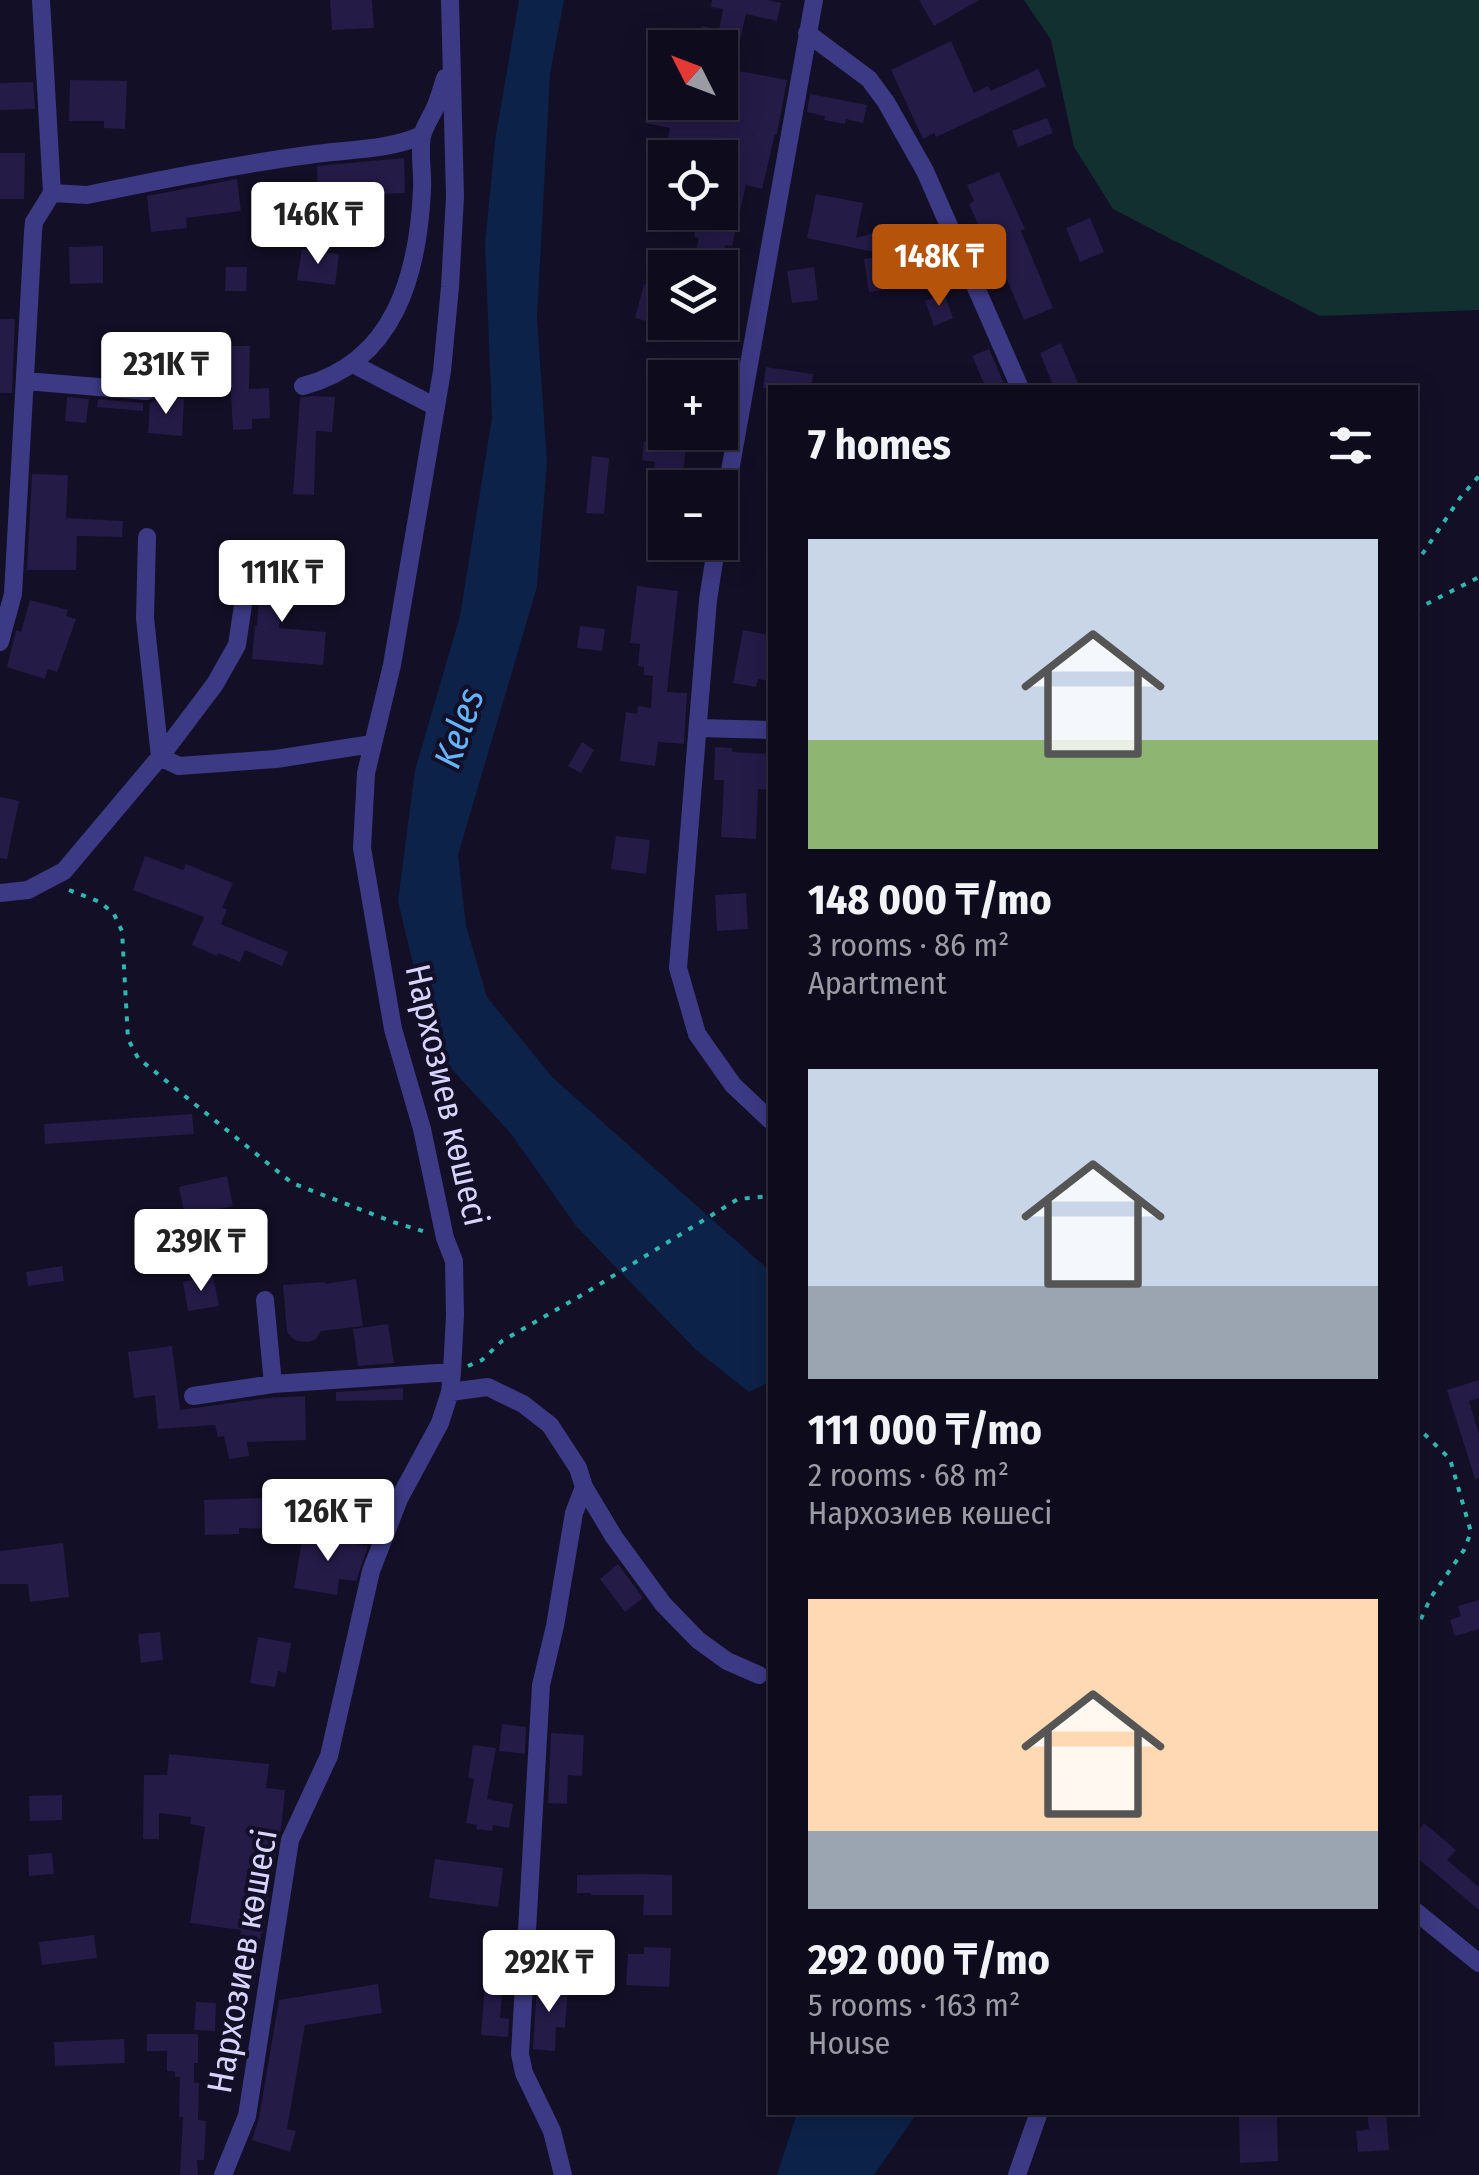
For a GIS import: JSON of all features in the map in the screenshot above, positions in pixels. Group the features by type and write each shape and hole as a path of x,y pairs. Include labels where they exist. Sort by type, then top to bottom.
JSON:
{"street":[{"path":"0,642 13,594 32,232 52,193 41,0"},
{"name":"Нархозиев көшесі","path":"222,2175 248,2116 290,1840 328,1756 371,1571 399,1499 440,1423 451,1382 454,1261 393,1030 362,848 366,773 392,666 436,408 450,287 456,197 450,0"},
{"path":"730,470 814,0"},
{"path":"807,34 869,79 886,102 924,171 1019,385"},
{"path":"303,386 325,380 352,364 378,338 406,288 414,262 422,191 422,136 438,102 450,61"},
{"path":"52,193 87,195 422,136"},
{"path":"352,364 436,408"},
{"path":"24,381 147,390"},
{"path":"147,537 146,618 160,757"},
{"path":"714,560 678,968 697,1034 733,1085 768,1118"},
{"path":"0,893 28,890 64,871 160,757 215,684 237,646 243,605"},
{"path":"698,728 768,730"},
{"path":"160,757 178,766 276,759 372,744"},
{"path":"264,1300 273,1384"},
{"path":"193,1396 273,1384 451,1382 488,1387 523,1404 550,1425 614,1537 663,1604 698,1640 727,1661 759,1675"},
{"path":"563,2175 552,2131 524,2072 520,2054 541,1686 574,1513 584,1487"},
{"path":"1418,1913 1479,1963"},
{"path":"1017,2175 1037,2115"}],"path":[{"path":"1418,561 1479,476"},
{"path":"1418,608 1479,577"},
{"path":"46,882 100,902 114,914 122,932 128,1039 138,1058 292,1183 445,1238"},
{"path":"451,1382 502,1341 738,1199 768,1196"},
{"path":"1418,1427 1450,1458 1471,1532 1418,1625"}],"green space":[{"path":"1024,0 1479,0 1479,310 1320,316 1113,209 1074,147 1051,40"}],"water":[{"name":"Keles","path":"519,0 564,0 550,74 537,318 547,462 537,587 458,855 466,926 487,997 552,1077 768,1269 768,1383 749,1392 696,1350 576,1226 512,1135 449,1066 424,1010 398,901 415,770 460,616 492,418 485,244 495,141"},
{"path":"796,2115 916,2115 874,2175 777,2175"}],"building":[{"path":"330,0 372,0 374,28 332,30"},
{"path":"712,0 781,3 777,21 746,14 738,48 738,30 719,30 723,9 711,7"},
{"path":"919,0 979,0 934,26"},
{"path":"951,41 974,93 988,86 991,91 1038,69 1046,86 936,137 934,133 923,139 891,70"},
{"path":"738,71 787,80 762,189 746,185 738,220 738,140 668,140 670,128 645,123 648,107 648,120 738,120"},
{"path":"70,80 127,81 125,129 104,128 104,121 69,121"},
{"path":"33,82 35,109 0,110 0,83"},
{"path":"810,94 867,105 863,123 824,120 825,116 807,112"},
{"path":"1047,118 1053,133 1018,147 1012,131"},
{"path":"0,153 25,153 24,199 0,199"},
{"path":"404,158 405,193 318,197 317,166"},
{"path":"999,172 1025,229 1021,231 1053,308 1024,320 992,244 987,235 984,237 969,204 974,201 967,185"},
{"path":"237,179 241,211 186,218 187,228 151,232 147,196"},
{"path":"816,194 863,203 856,238 885,230 894,288 869,292 864,259 888,255 807,238"},
{"path":"1090,218 1104,252 1080,262 1066,228"},
{"path":"695,230 736,230 732,246 725,245 724,250 696,250 699,238 694,237"},
{"path":"936,232 950,259 937,266 923,239"},
{"path":"103,246 103,283 70,284 69,247"},
{"path":"302,249 339,254 335,285 297,280"},
{"path":"226,267 247,267 246,291 225,291"},
{"path":"814,267 818,300 792,303 787,271"},
{"path":"644,284 648,285 648,321 635,318"},
{"path":"944,293 953,318 934,326 925,301"},
{"path":"0,319 15,319 12,393 0,393"},
{"path":"1061,343 1079,385 1053,385 1040,353"},
{"path":"217,346 250,346 249,389 269,388 270,418 252,419 252,429 233,430 230,376 217,376"},
{"path":"989,349 1005,385 985,385 972,356"},
{"path":"766,367 813,374 811,385 763,388"},
{"path":"67,397 89,399 86,423 65,421"},
{"path":"335,397 332,432 316,431 314,495 293,494 300,398"},
{"path":"158,398 184,399 182,436 148,433 150,403"},
{"path":"98,399 143,403 143,411 97,407"},
{"path":"644,441 648,442 648,450 686,450 683,470 654,470 655,462 642,460"},
{"path":"592,456 609,458 604,514 586,513"},
{"path":"32,474 68,475 66,518 123,521 122,537 77,536 76,570 27,570"},
{"path":"262,557 283,558 279,628 326,632 323,665 252,659"},
{"path":"637,586 678,591 667,692 687,693 684,744 658,742 655,766 620,761 626,712 637,714 638,706 651,708 653,676 644,675 644,667 638,666 640,644 630,643"},
{"path":"30,600 68,610 66,616 76,619 57,672 48,669 45,679 7,667 16,630 21,632"},
{"path":"580,626 605,629 602,651 577,648"},
{"path":"743,630 768,635 768,681 758,679 756,687 733,683"},
{"path":"582,742 594,750 581,773 568,766"},
{"path":"715,747 768,754 768,790 758,789 756,839 721,837 724,780 714,780"},
{"path":"0,797 19,801 7,859 0,858"},
{"path":"616,836 650,840 646,874 611,869"},
{"path":"145,856 183,870 186,864 233,883 222,908 227,909 221,924 288,952 282,966 245,950 240,962 192,945 204,917 133,890"},
{"path":"746,893 748,929 717,931 715,895"},
{"path":"192,1114 194,1134 45,1144 44,1124"},
{"path":"227,1176 233,1206 185,1216 179,1187"},
{"path":"62,1266 64,1281 28,1286 26,1272"},
{"path":"213,1276 219,1306 188,1311 183,1282"},
{"path":"356,1279 363,1326 321,1331 309,1342 291,1337 287,1332 283,1285"},
{"path":"388,1324 394,1363 358,1366 353,1329"},
{"path":"172,1346 180,1410 305,1396 306,1440 247,1442 249,1456 229,1459 224,1436 218,1437 215,1425 158,1429 155,1395 134,1398 128,1352"},
{"path":"1479,1380 1479,1398 1469,1401 1479,1434 1479,1478 1475,1479 1447,1390"},
{"path":"403,1388 403,1400 336,1401 336,1392"},
{"path":"263,1487 305,1488 305,1530 239,1528 239,1534 205,1535 204,1500 263,1498"},
{"path":"303,1535 368,1546 356,1581 339,1579 337,1595 294,1588"},
{"path":"63,1543 69,1597 30,1602 28,1584 0,1584 0,1551"},
{"path":"618,1564 643,1598 625,1612 600,1579"},
{"path":"1479,1600 1479,1629 1455,1636 1450,1620 1461,1616 1458,1606"},
{"path":"160,1632 163,1660 141,1663 138,1634"},
{"path":"258,1637 291,1643 286,1673 278,1671 275,1687 250,1683"},
{"path":"502,1724 526,1727 525,1754 499,1751"},
{"path":"551,1733 584,1735 582,1776 568,1775 567,1804 548,1803"},
{"path":"473,1745 496,1748 487,1799 513,1804 509,1828 493,1825 492,1831 466,1823 474,1779 468,1778"},
{"path":"169,1754 269,1764 266,1788 285,1790 254,1985 234,1983 241,1930 190,1923 205,1827 190,1824 191,1817 159,1813 159,1839 143,1839 144,1775 167,1775"},
{"path":"62,1795 62,1820 30,1821 29,1796"},
{"path":"1424,1823 1456,1850 1447,1860 1479,1887 1479,1910 1418,1859 1418,1831"},
{"path":"52,1853 54,1874 29,1876 28,1855"},
{"path":"435,1859 503,1868 498,1907 429,1898"},
{"path":"577,1875 672,1875 672,1915 643,1915 644,1895 577,1893"},
{"path":"94,1935 97,1958 42,1965 39,1942"},
{"path":"644,1947 671,1948 669,1987 626,1985 628,1954 644,1954"},
{"path":"487,1959 505,1960 500,2018 509,2019 508,2037 481,2035"},
{"path":"537,1983 568,1985 565,2028 556,2027 555,2051 533,2049"},
{"path":"378,1984 382,2013 305,2025 287,2129 296,2131 290,2152 252,2140 279,2000"},
{"path":"196,2002 216,2003 215,2031 194,2030"},
{"path":"147,2034 198,2034 194,2083 199,2083 198,2120 206,2121 204,2160 197,2160 198,2175 180,2175 180,2077 175,2077 175,2071 167,2071 167,2051 147,2051"},
{"path":"124,2039 125,2063 55,2066 54,2042"},
{"path":"1239,2115 1277,2115 1278,2161 1240,2163"},
{"path":"1367,2115 1386,2115 1389,2150 1358,2152 1356,2131 1369,2129"}]}
